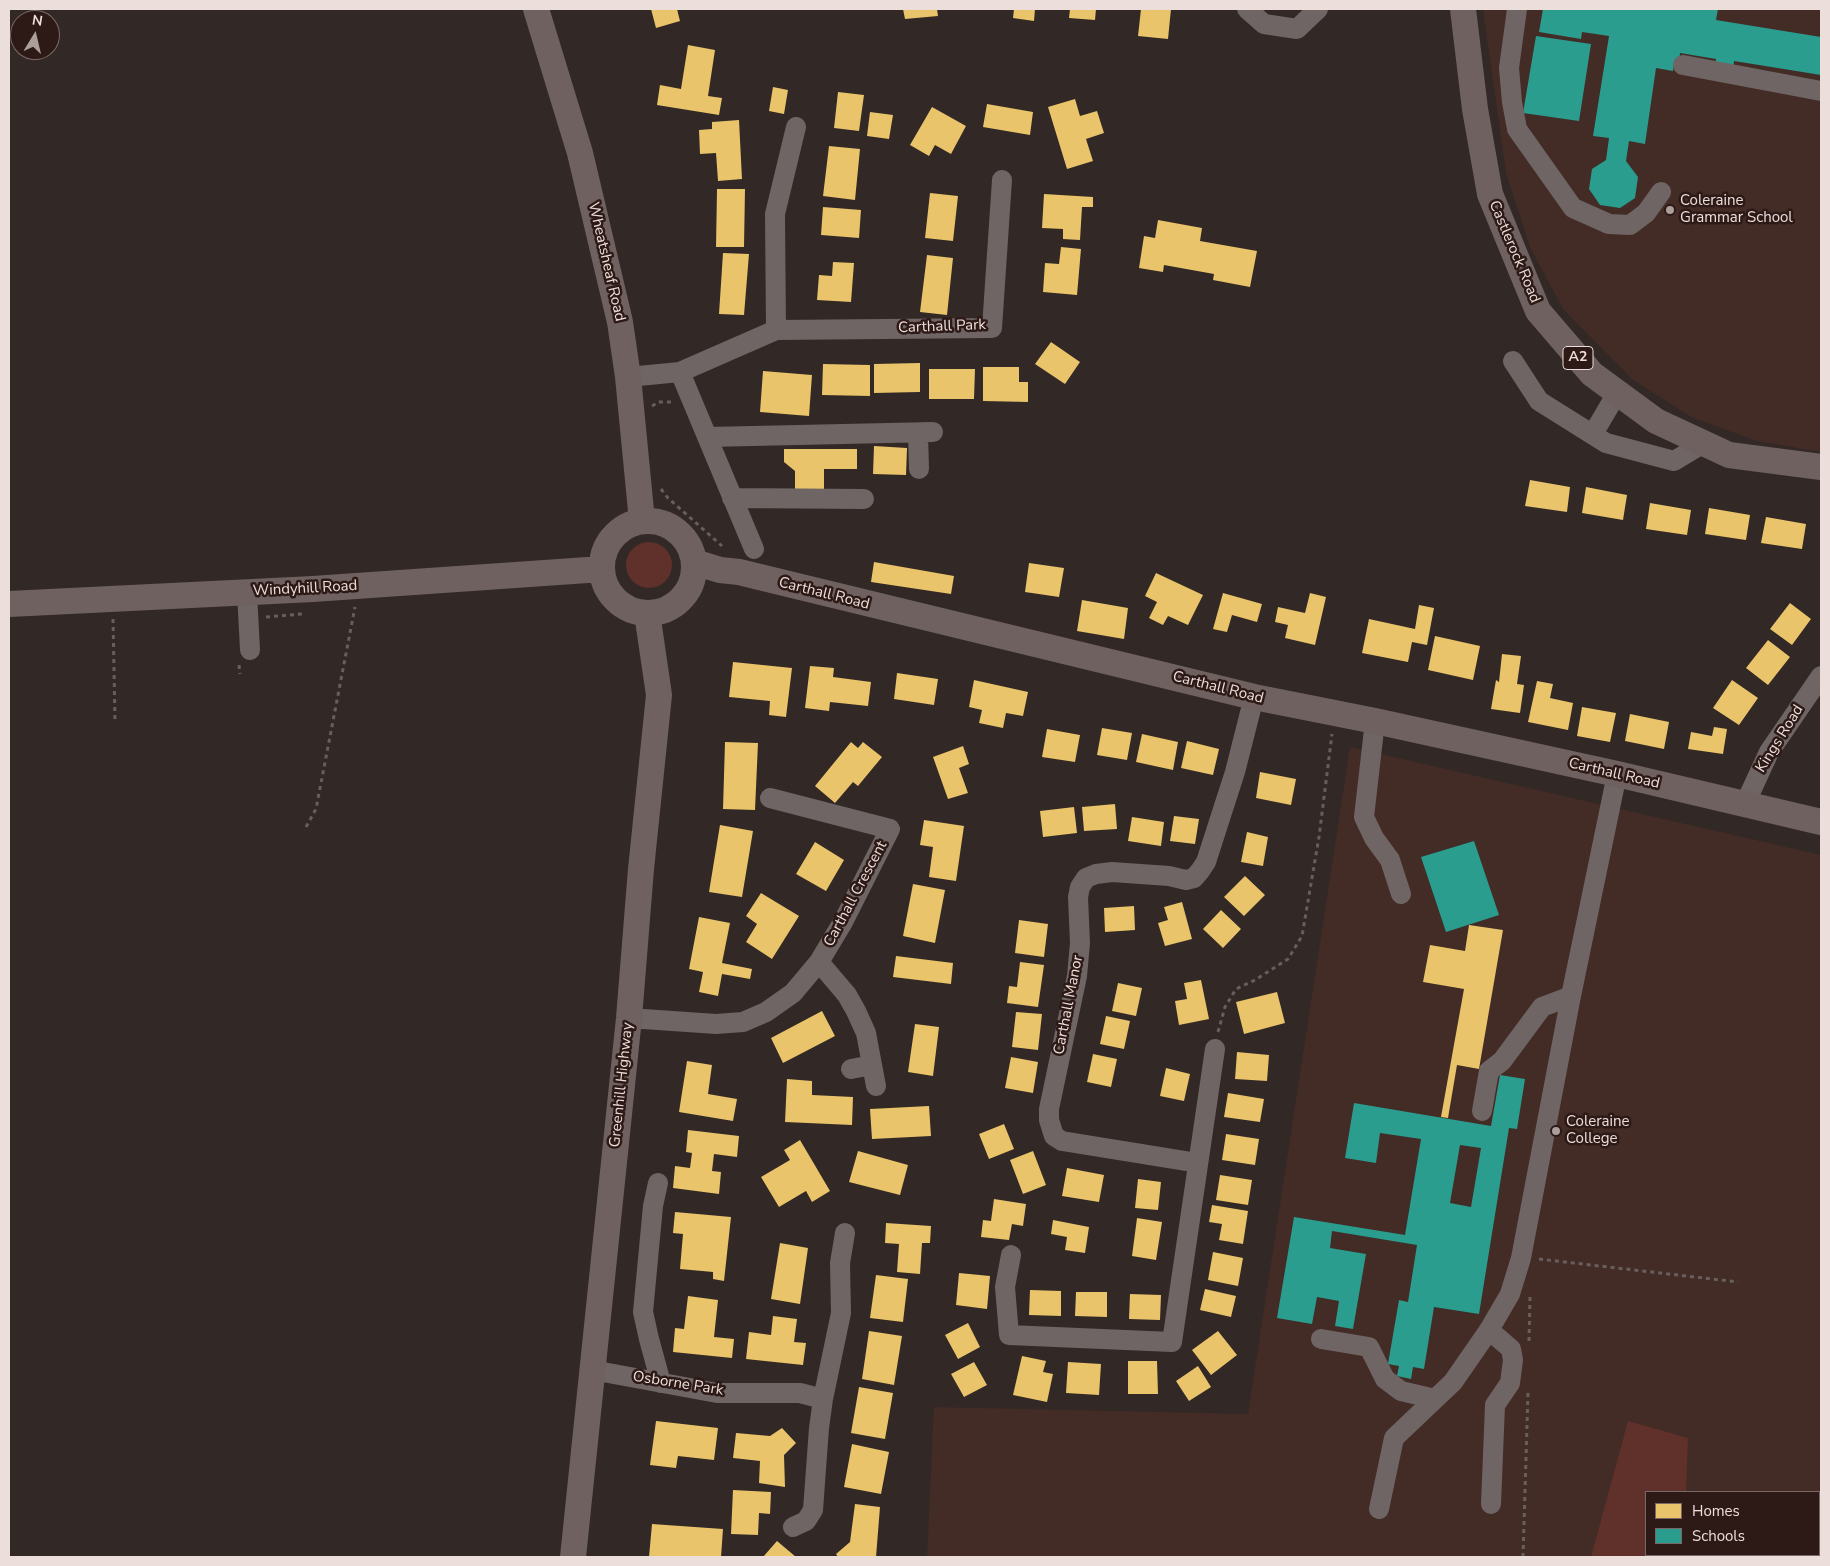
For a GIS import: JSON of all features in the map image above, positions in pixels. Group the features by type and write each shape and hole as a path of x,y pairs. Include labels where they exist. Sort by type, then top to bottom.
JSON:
{"main road":[{"name":"Wheatsheaf Road","path":"536,9 580,153 620,322 628,377 642,521"},
{"name":"Castlerock Road","path":"1463,9 1475,109 1490,194 1538,311 1592,374 1656,421 1729,455 1821,467"},
{"path":"642,521 656,522 670,527 682,536 690,548 694,562 693,578 687,592 676,604 662,611 647,613 633,611 611,595 604,582 602,569 603,555 608,543 617,532 629,525 642,521"},
{"name":"Carthall Road","path":"694,562 720,570 739,572 1254,697 1617,774 1821,822"},
{"name":"Windyhill Road","path":"9,604 355,587 602,569"},
{"name":"Greenhill Highway","path":"574,1557 629,1018 641,869 659,695 647,613"}],"street":[{"path":"1247,9 1264,24 1297,29 1318,9"},
{"path":"1517,9 1509,68 1512,102 1518,130 1573,208 1609,224 1630,225 1646,213 1662,192"},
{"path":"1683,65 1821,91"},
{"path":"776,330 775,214 796,127"},
{"name":"Carthall Park","path":"628,377 680,372 776,330 992,328 1002,180"},
{"path":"1513,361 1539,401 1606,443 1674,461 1704,443"},
{"path":"680,372 754,549"},
{"path":"1592,434 1617,392"},
{"path":"707,437 926,432 919,469"},
{"path":"732,498 864,499"},
{"path":"247,592 250,650"},
{"name":"Kings Road","path":"1745,804 1769,752 1821,676"},
{"name":"Carthall Manor","path":"1198,1163 1062,1141 1054,1136 1048,1120 1049,1109 1077,976 1080,943 1078,897 1080,886 1086,878 1096,874 1112,872 1169,876 1186,880 1194,878 1206,862 1234,772 1254,697"},
{"path":"1374,722 1364,818 1374,838 1390,860 1401,894"},
{"path":"1379,1509 1394,1438 1453,1382 1489,1330 1510,1294 1521,1258 1571,996 1617,774"},
{"name":"Carthall Crescent","path":"629,1018 716,1024 743,1022 766,1012 793,992 819,962 843,922 890,829 770,798"},
{"name":"Carthall Crescent","path":"819,962 847,995 856,1010 866,1033 876,1086"},
{"path":"1482,1111 1489,1071 1502,1061 1542,1007 1571,996"},
{"path":"1011,1255 1005,1287 1009,1335 1172,1342 1214,1049"},
{"path":"851,1069 872,1065"},
{"path":"658,1183 653,1206 643,1312 661,1384"},
{"path":"793,1527 806,1521 813,1510 823,1399 841,1313 840,1263 845,1233"},
{"path":"1489,1330 1512,1348 1513,1360 1510,1383 1495,1405 1491,1504"},
{"path":"1321,1339 1369,1347 1385,1379 1401,1391 1435,1399"},
{"name":"Osborne Park","path":"592,1370 717,1393 800,1393 823,1399"}],"path":[{"path":"648,411 652,405 668,401 677,403 688,416 696,411"},
{"path":"658,483 668,498 729,551"},
{"path":"306,827 316,809 356,604 355,587"},
{"path":"113,599 115,721"},
{"path":"248,618 302,614 302,605"},
{"path":"1214,1049 1225,1007 1236,989 1255,980 1288,959 1302,936 1319,837 1335,714"},
{"path":"1542,1260 1738,1282"},
{"path":"1515,1277 1530,1283 1529,1349"},
{"path":"1523,1557 1528,1388"}],"shaded area":[{"name":"Coleraine Grammar School","path":"1483,9 1821,9 1821,452 1757,441 1691,417 1632,379 1563,309 1530,247 1506,173"},
{"path":"649,542 662,546 668,552 672,565 668,578 662,584 649,588 636,584 630,578 626,565 630,552 636,546"},
{"name":"Coleraine College","path":"1350,747 1821,855 1821,1557 927,1557 934,1407 1248,1414"},
{"path":"1628,1421 1688,1438 1686,1491 1645,1491 1645,1556 1681,1557 1591,1557"}],"building: Homes":[{"path":"651,9 677,9 680,21 656,28"},
{"path":"903,9 937,9 938,16 905,19"},
{"path":"1014,9 1035,9 1034,21 1013,18"},
{"path":"1070,9 1096,9 1095,20 1069,18"},
{"path":"1141,9 1171,9 1168,39 1138,36"},
{"path":"688,45 715,50 708,96 722,98 719,115 657,105 660,85 681,89"},
{"path":"773,87 788,90 784,114 769,111"},
{"path":"838,92 864,95 859,131 834,128"},
{"path":"1075,99 1080,116 1097,111 1104,133 1086,139 1093,161 1067,169 1048,107"},
{"path":"987,104 1033,112 1030,135 983,127"},
{"path":"932,107 966,126 951,154 935,145 929,156 910,145"},
{"path":"870,112 893,115 889,139 867,136"},
{"path":"739,120 742,179 718,181 716,153 700,154 699,130 712,129 712,122"},
{"path":"829,146 860,149 855,200 823,196"},
{"path":"717,189 745,189 744,247 716,247"},
{"path":"930,193 958,196 953,241 925,238"},
{"path":"1044,194 1093,197 1093,207 1082,207 1080,240 1063,239 1063,229 1042,228"},
{"path":"823,207 861,210 859,238 821,235"},
{"path":"1158,220 1202,228 1200,241 1257,251 1250,287 1213,280 1214,274 1164,265 1163,272 1139,268 1144,236 1155,238"},
{"path":"1061,247 1081,249 1077,295 1043,292 1045,263 1059,264"},
{"path":"723,253 749,254 744,315 719,314"},
{"path":"927,255 953,258 947,315 920,312"},
{"path":"833,262 854,263 851,302 817,300 819,275 832,276"},
{"path":"1051,342 1080,362 1065,384 1035,364"},
{"path":"920,363 920,392 874,393 874,364"},
{"path":"823,364 870,365 870,396 822,395"},
{"path":"983,367 1019,367 1019,382 1028,382 1028,402 983,401"},
{"path":"929,369 975,369 974,399 929,399"},
{"path":"763,371 812,375 809,416 760,412"},
{"path":"874,446 907,448 906,475 873,474"},
{"path":"784,449 857,449 857,469 824,469 824,490 795,490 795,471 784,462"},
{"path":"1530,480 1570,487 1567,512 1525,506"},
{"path":"1586,487 1627,495 1623,520 1582,513"},
{"path":"1650,503 1691,510 1687,535 1646,529"},
{"path":"1709,508 1750,515 1746,540 1705,534"},
{"path":"1766,517 1806,524 1802,549 1761,543"},
{"path":"874,562 954,576 951,594 871,582"},
{"path":"1029,563 1064,568 1059,597 1025,592"},
{"path":"1156,573 1203,595 1188,625 1168,616 1163,625 1149,618 1157,602 1145,596"},
{"path":"1223,593 1262,604 1257,622 1232,615 1227,632 1213,629"},
{"path":"1310,593 1326,597 1315,645 1285,638 1288,625 1275,622 1278,607 1305,613"},
{"path":"1082,600 1128,608 1124,639 1077,631"},
{"path":"1790,603 1811,619 1792,645 1770,629"},
{"path":"1419,605 1434,608 1427,645 1412,642 1408,662 1362,653 1369,619 1415,629"},
{"path":"1435,636 1480,646 1473,680 1428,670"},
{"path":"1768,640 1790,657 1768,685 1746,668"},
{"path":"1502,654 1521,656 1517,684 1524,685 1520,713 1491,709 1496,680 1499,682"},
{"path":"733,662 792,668 786,717 769,715 770,701 729,697"},
{"path":"810,666 834,668 833,677 871,682 868,706 830,702 829,711 805,708"},
{"path":"897,673 938,679 934,705 894,699"},
{"path":"974,680 1028,692 1023,716 1006,713 1003,728 979,723 982,710 969,707"},
{"path":"1732,680 1758,698 1739,725 1713,708"},
{"path":"1537,681 1553,684 1550,698 1573,703 1568,730 1528,722"},
{"path":"1582,707 1616,713 1610,742 1577,736"},
{"path":"1630,714 1669,722 1664,749 1625,741"},
{"path":"1714,727 1727,729 1723,754 1688,749 1691,732 1712,736"},
{"path":"1102,728 1132,733 1127,760 1097,755"},
{"path":"1047,729 1080,735 1075,762 1042,757"},
{"path":"1142,734 1178,742 1173,770 1136,762"},
{"path":"1187,741 1219,749 1213,775 1181,768"},
{"path":"725,742 758,743 755,810 723,809"},
{"path":"851,742 858,748 863,742 882,757 858,786 853,782 835,803 815,786"},
{"path":"963,746 969,764 959,768 968,793 948,799 933,757"},
{"path":"1260,772 1296,779 1291,805 1256,798"},
{"path":"1115,804 1117,829 1084,831 1082,807"},
{"path":"1074,807 1077,833 1043,837 1040,811"},
{"path":"1174,816 1199,819 1195,844 1170,841"},
{"path":"1132,817 1164,822 1161,846 1128,841"},
{"path":"924,820 964,826 956,881 929,877 933,847 920,845"},
{"path":"720,825 753,831 742,897 709,892"},
{"path":"1247,832 1268,837 1263,866 1241,862"},
{"path":"815,842 844,860 826,891 796,874"},
{"path":"1245,876 1265,895 1244,916 1224,897"},
{"path":"913,884 945,890 935,943 903,936"},
{"path":"761,893 799,916 772,959 746,942 757,924 746,916"},
{"path":"1182,902 1192,939 1165,946 1158,923 1168,920 1164,907"},
{"path":"1134,906 1135,930 1105,932 1104,908"},
{"path":"1221,910 1241,929 1223,948 1203,929"},
{"path":"699,917 730,923 722,963 752,969 750,979 722,974 718,996 699,992 703,972 689,969"},
{"path":"1019,920 1048,924 1044,957 1015,953"},
{"path":"1469,925 1503,930 1479,1069 1457,1065 1448,1118 1441,1117 1464,989 1423,982 1430,945 1465,951"},
{"path":"896,956 953,963 951,984 893,977"},
{"path":"1020,962 1044,965 1038,1007 1007,1003 1009,986 1017,987"},
{"path":"1201,980 1209,1019 1179,1025 1175,1001 1187,999 1184,983"},
{"path":"1118,983 1142,988 1136,1016 1112,1011"},
{"path":"1277,992 1285,1023 1244,1034 1236,1002"},
{"path":"822,1011 835,1036 783,1063 771,1038"},
{"path":"1016,1012 1042,1014 1038,1050 1012,1047"},
{"path":"1106,1016 1130,1021 1124,1049 1100,1044"},
{"path":"915,1024 939,1027 933,1076 908,1072"},
{"path":"1237,1052 1269,1055 1267,1081 1235,1079"},
{"path":"1093,1054 1117,1059 1111,1087 1087,1082"},
{"path":"1011,1057 1038,1062 1033,1093 1005,1088"},
{"path":"687,1061 712,1065 708,1094 737,1099 733,1121 679,1112"},
{"path":"1166,1068 1190,1074 1184,1101 1160,1096"},
{"path":"787,1079 812,1081 812,1095 853,1097 852,1125 785,1122"},
{"path":"1228,1093 1264,1099 1260,1122 1224,1117"},
{"path":"929,1106 931,1136 872,1139 870,1109"},
{"path":"1004,1124 1014,1149 989,1159 979,1134"},
{"path":"688,1130 739,1136 737,1157 714,1154 712,1171 721,1172 719,1194 673,1188 675,1166 690,1168 692,1153 686,1152"},
{"path":"1226,1134 1259,1139 1255,1165 1222,1160"},
{"path":"800,1140 830,1191 812,1202 806,1191 779,1207 761,1177 790,1160 784,1150"},
{"path":"858,1151 908,1165 900,1195 849,1182"},
{"path":"1033,1151 1046,1185 1023,1194 1010,1160"},
{"path":"1067,1168 1104,1175 1099,1202 1062,1196"},
{"path":"1220,1175 1252,1180 1248,1205 1216,1200"},
{"path":"1138,1179 1161,1182 1158,1210 1135,1208"},
{"path":"994,1199 1026,1204 1023,1226 1012,1224 1009,1240 981,1237 983,1220 991,1221"},
{"path":"1212,1205 1248,1211 1243,1244 1219,1240 1222,1224 1209,1222"},
{"path":"675,1212 731,1217 724,1281 713,1279 713,1272 680,1269 683,1234 673,1233"},
{"path":"1137,1218 1162,1222 1156,1260 1132,1256"},
{"path":"1053,1220 1089,1227 1085,1253 1065,1250 1067,1237 1051,1234"},
{"path":"886,1223 931,1226 930,1243 922,1243 920,1274 897,1272 899,1244 885,1243"},
{"path":"780,1243 808,1248 800,1304 771,1299"},
{"path":"1213,1252 1243,1258 1238,1286 1208,1280"},
{"path":"959,1273 990,1276 987,1309 956,1305"},
{"path":"876,1275 908,1279 903,1322 870,1318"},
{"path":"1205,1289 1236,1296 1231,1317 1200,1310"},
{"path":"1030,1290 1061,1291 1061,1316 1029,1315"},
{"path":"1076,1292 1107,1292 1107,1317 1075,1316"},
{"path":"1130,1294 1161,1295 1160,1320 1129,1319"},
{"path":"688,1296 718,1300 714,1337 734,1339 732,1358 673,1352 675,1328 684,1329"},
{"path":"773,1316 797,1319 794,1342 806,1343 803,1365 746,1359 749,1332 771,1335"},
{"path":"968,1323 980,1347 958,1359 945,1335"},
{"path":"869,1331 902,1336 894,1385 862,1379"},
{"path":"1218,1331 1237,1355 1211,1375 1192,1350"},
{"path":"1022,1356 1046,1361 1043,1372 1053,1374 1047,1402 1013,1395"},
{"path":"1128,1361 1157,1361 1158,1394 1128,1394"},
{"path":"974,1362 987,1385 964,1397 951,1374"},
{"path":"1068,1362 1101,1364 1099,1395 1066,1393"},
{"path":"1198,1366 1211,1387 1189,1401 1176,1381"},
{"path":"859,1387 893,1393 885,1439 851,1433"},
{"path":"656,1421 718,1428 714,1460 678,1456 676,1468 650,1465"},
{"path":"782,1428 796,1443 784,1455 785,1487 759,1483 760,1461 733,1458 736,1433 770,1436"},
{"path":"852,1444 889,1452 881,1494 844,1487"},
{"path":"733,1490 771,1492 770,1514 759,1513 758,1535 731,1534"},
{"path":"855,1504 880,1507 876,1557 838,1557 836,1554 850,1542"},
{"path":"652,1524 723,1529 721,1557 649,1557"},
{"path":"777,1541 796,1557 763,1557"}],"building: Schools":[{"path":"1543,9 1718,9 1716,20 1821,37 1821,75 1734,61 1733,69 1715,66 1716,59 1680,53 1679,64 1674,63 1673,71 1656,68 1645,144 1629,141 1626,161 1638,177 1635,198 1620,208 1600,205 1589,189 1592,169 1606,160 1609,138 1593,136 1609,36 1582,32 1581,39 1539,32"},
{"path":"1536,36 1591,44 1579,121 1523,113"},
{"path":"1474,841 1499,915 1446,932 1421,857"},
{"path":"1500,1075 1525,1079 1517,1129 1509,1128 1479,1314 1434,1307 1424,1369 1413,1367 1411,1379 1397,1376 1399,1366 1388,1364 1399,1300 1408,1302 1417,1245 1332,1231 1330,1248 1366,1254 1353,1329 1335,1326 1339,1301 1317,1297 1312,1324 1277,1318 1294,1217 1405,1235 1421,1139 1380,1133 1376,1163 1345,1158 1354,1103 1491,1126","holes":["1460,1145 1481,1148 1471,1207 1450,1203"]}],"place":[{"name":"Coleraine Grammar School","path":"1670,210"},
{"name":"Coleraine College","path":"1556,1131"}]}
